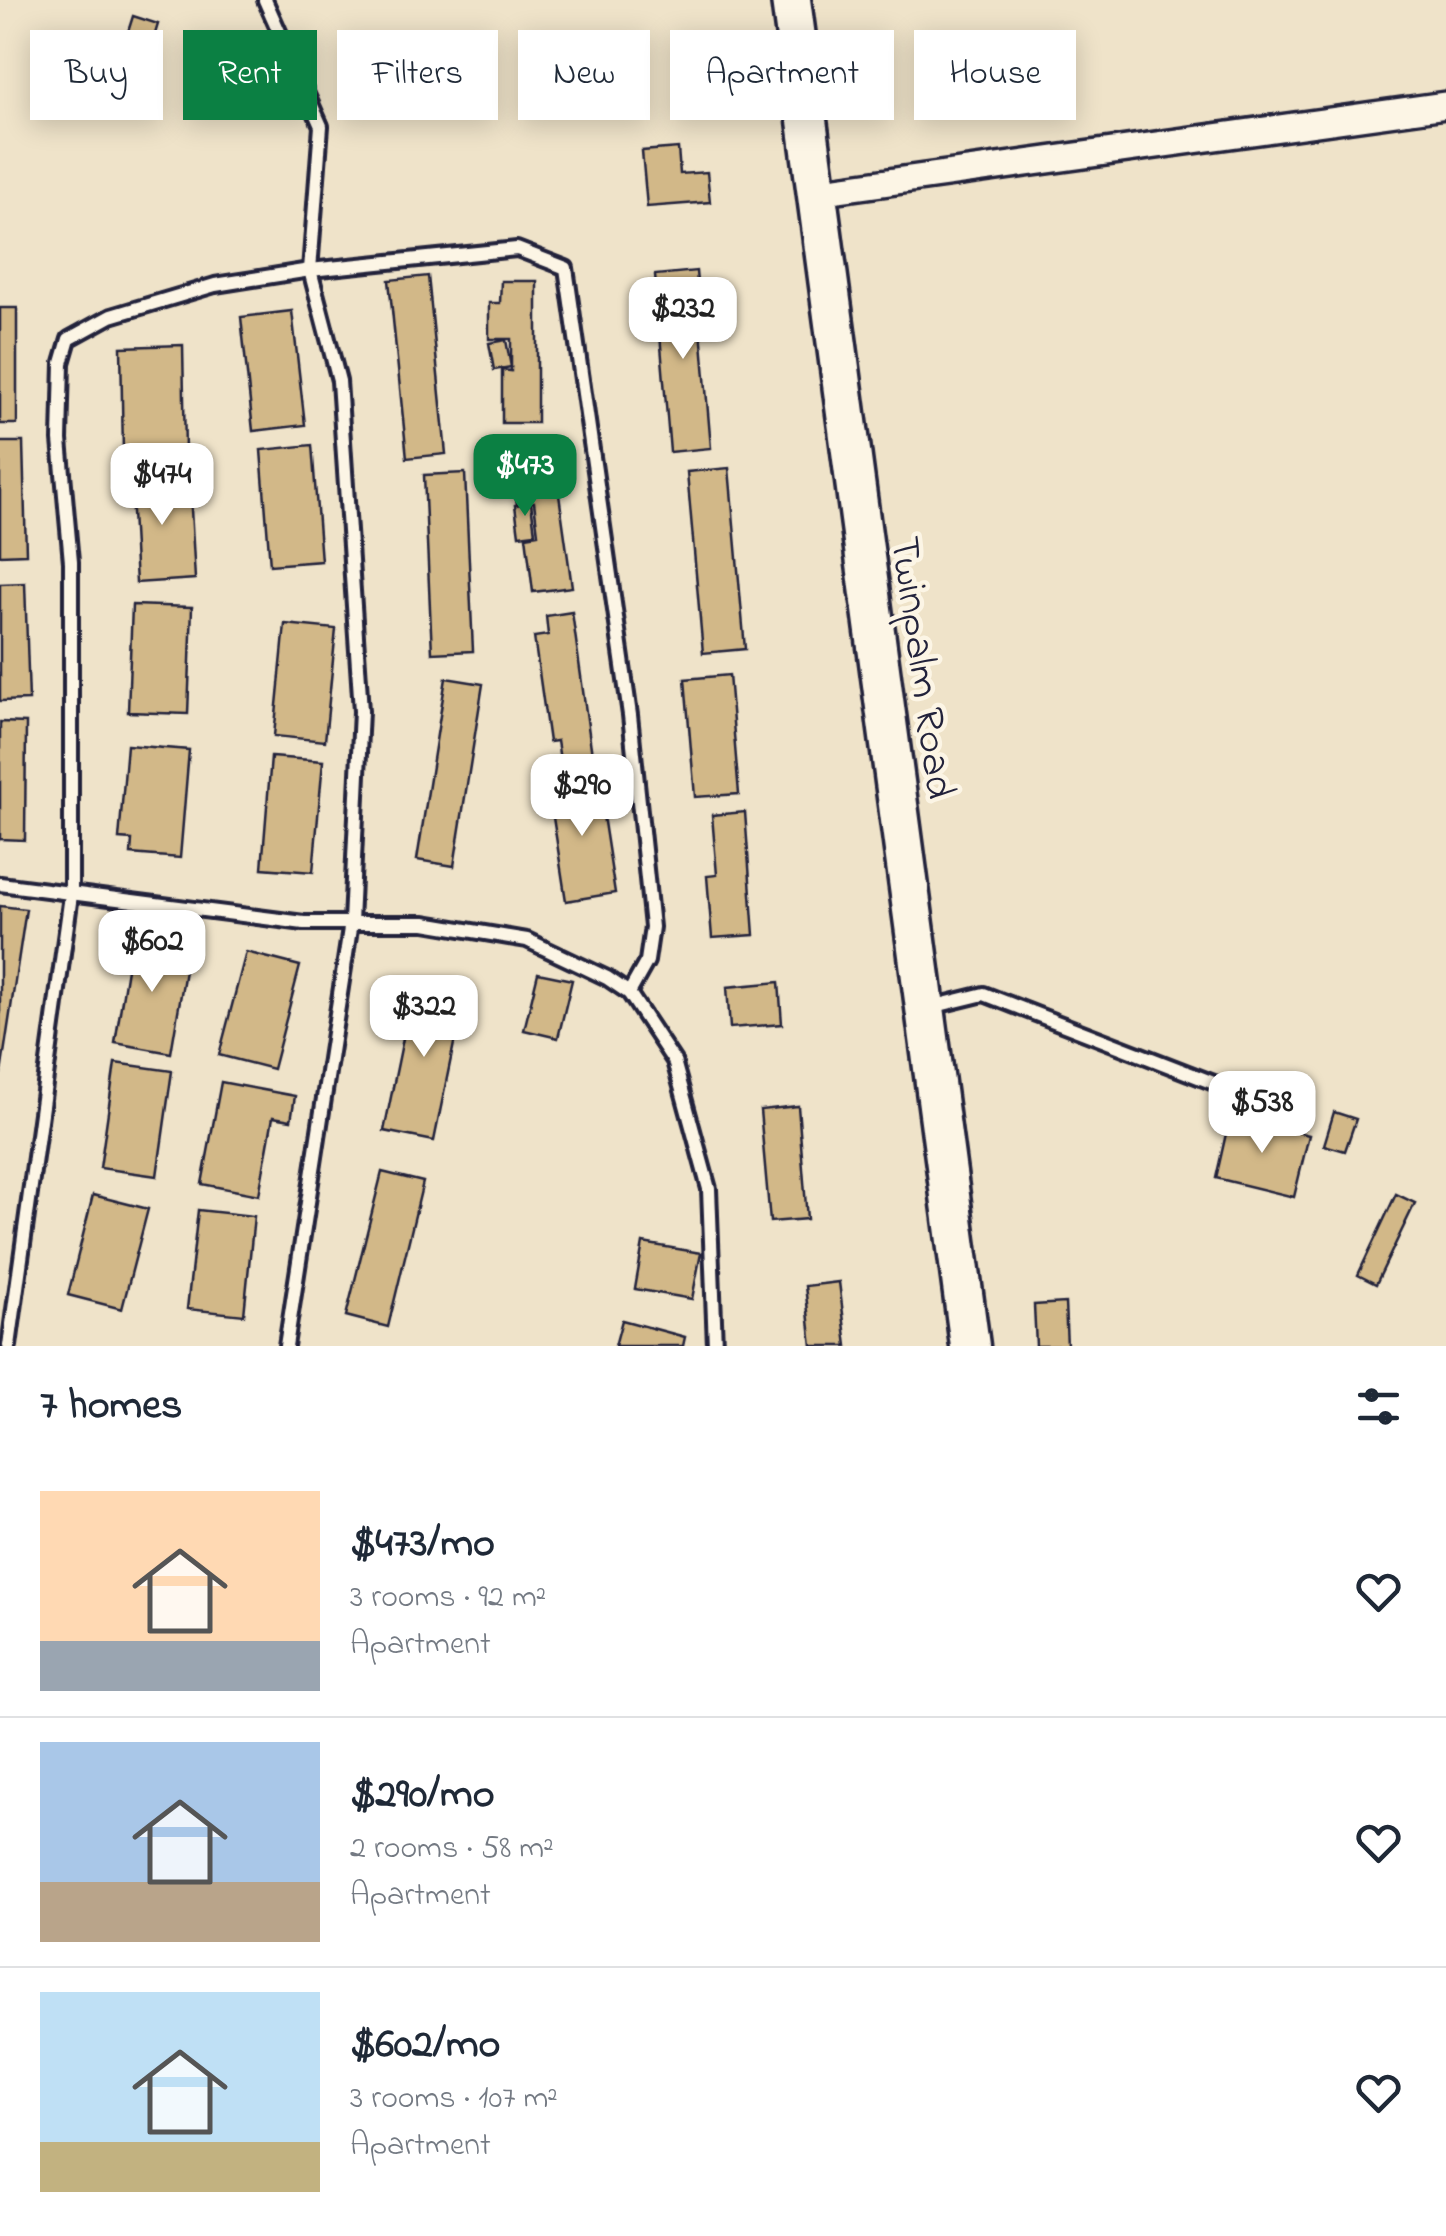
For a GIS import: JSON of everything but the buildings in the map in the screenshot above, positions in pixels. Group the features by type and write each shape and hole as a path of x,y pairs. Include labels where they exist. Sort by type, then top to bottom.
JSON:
{"main road":[{"name":"Twinpalm Road","path":"791,0 970,1346"}],"street":[{"path":"816,192 1446,105"}],"lane":[{"path":"265,0 320,126 310,270 339,381 361,712 350,922 286,1346"},
{"path":"8,1346 71,895 71,562 60,440 62,363 69,339 112,316 214,285 310,270 517,249 566,268 630,715 652,927 647,961 629,993"},
{"path":"0,884 304,923 425,922 527,940 629,993 674,1062 709,1188 715,1346"},
{"path":"925,1008 984,994 1286,1111"}]}
